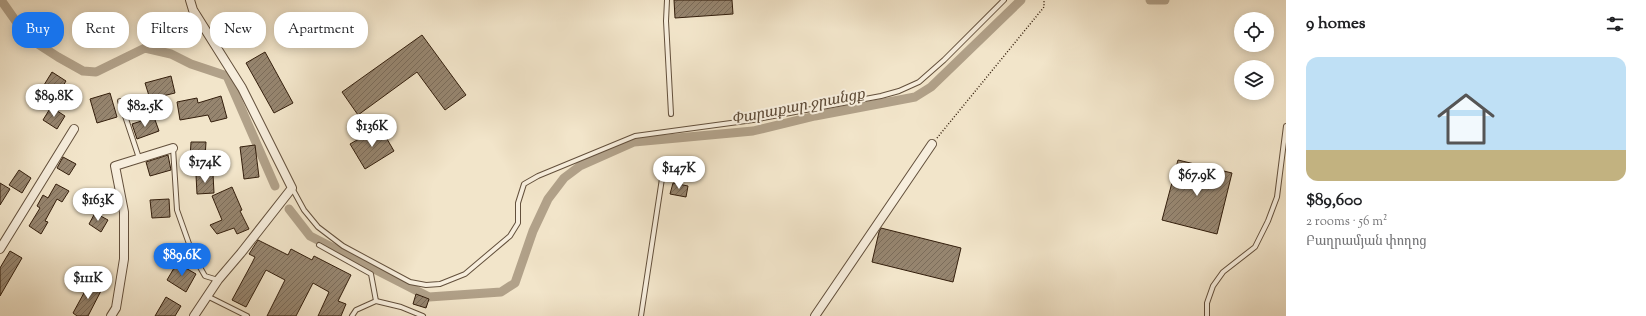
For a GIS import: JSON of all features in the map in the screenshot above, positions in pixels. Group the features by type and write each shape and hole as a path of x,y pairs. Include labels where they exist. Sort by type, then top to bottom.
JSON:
{"street":[{"path":"190,0 193,10 242,88 292,188 241,254 218,280 194,316"},
{"path":"0,249 74,129"},
{"path":"815,316 932,144"},
{"path":"111,316 116,308 124,259 124,212 115,166 174,148"}],"lane":[{"path":"667,0 666,22 671,114"},
{"path":"292,188 304,210 318,227 344,246 410,282 426,285 440,284 465,274 510,236 518,222 518,203 524,184 538,176 635,136 753,120 881,96 899,91 919,82 944,60 1004,0"},
{"path":"120,101 139,159"},
{"path":"1207,316 1207,302 1213,286 1223,272 1255,247 1278,197 1286,126"},
{"path":"174,148 177,210 193,255 205,276 218,280"},
{"path":"640,316 664,172"},
{"path":"1280,173 1286,173"},
{"path":"319,245 371,274 376,301"},
{"path":"207,296 247,316"},
{"path":"352,316 356,310 376,301 423,316"}],"path":[{"path":"932,144 1044,7 1044,0"}],"building":[{"path":"674,0 732,0 733,14 675,18"},
{"path":"422,35 466,95 445,110 417,72 358,115 342,92"},
{"path":"265,52 293,103 274,113 246,63"},
{"path":"52,72 66,81 58,94 44,85"},
{"path":"171,76 175,93 150,99 145,83"},
{"path":"110,93 117,117 97,123 90,99"},
{"path":"221,96 227,118 211,122 208,115 180,120 177,102 197,98 198,103"},
{"path":"51,107 65,116 57,129 43,120"},
{"path":"154,117 159,131 137,139 132,124"},
{"path":"380,127 394,151 365,169 350,144"},
{"path":"191,142 206,142 205,158 190,158"},
{"path":"255,145 259,177 244,179 240,147"},
{"path":"168,155 171,170 150,176 146,162"},
{"path":"63,157 76,164 69,175 57,168"},
{"path":"1178,160 1232,173 1217,234 1162,220"},
{"path":"19,170 31,178 22,193 9,185"},
{"path":"213,174 214,193 197,194 196,175"},
{"path":"0,183 10,189 0,205"},
{"path":"673,183 688,186 686,197 670,194"},
{"path":"56,184 69,191 62,202 57,199 45,221 48,222 41,234 29,226 40,208 37,206 43,195 48,198"},
{"path":"232,187 242,210 240,211 249,229 237,234 234,228 217,234 210,225 222,220 212,196"},
{"path":"169,199 170,217 152,218 150,200"},
{"path":"95,213 108,220 101,232 89,224"},
{"path":"881,228 961,248 953,282 872,262"},
{"path":"258,240 288,255 291,249 312,260 314,256 351,275 338,301 346,304 341,316 318,316 329,292 313,283 296,316 267,316 285,280 266,270 246,307 232,300 255,257 249,254"},
{"path":"10,251 22,258 0,296 0,268"},
{"path":"177,263 196,274 186,292 167,280"},
{"path":"91,280 103,287 88,316 77,316 73,313"},
{"path":"416,294 429,299 426,308 413,304"},
{"path":"166,297 181,306 175,316 155,316"}],"waterway":[{"name":"Փարաքար ջրանցք","path":"1,0 27,37 83,71 96,72 145,48 171,54 191,64 227,76 275,186"},
{"name":"Փարաքար ջրանցք","path":"289,209 310,236 429,297 501,292 515,283 533,231 548,199 564,178 580,166 634,142 753,131 815,116 915,97 931,87 1021,0"},
{"name":"Փարաքար ջրանցք","path":"1150,0 1165,0"}]}
